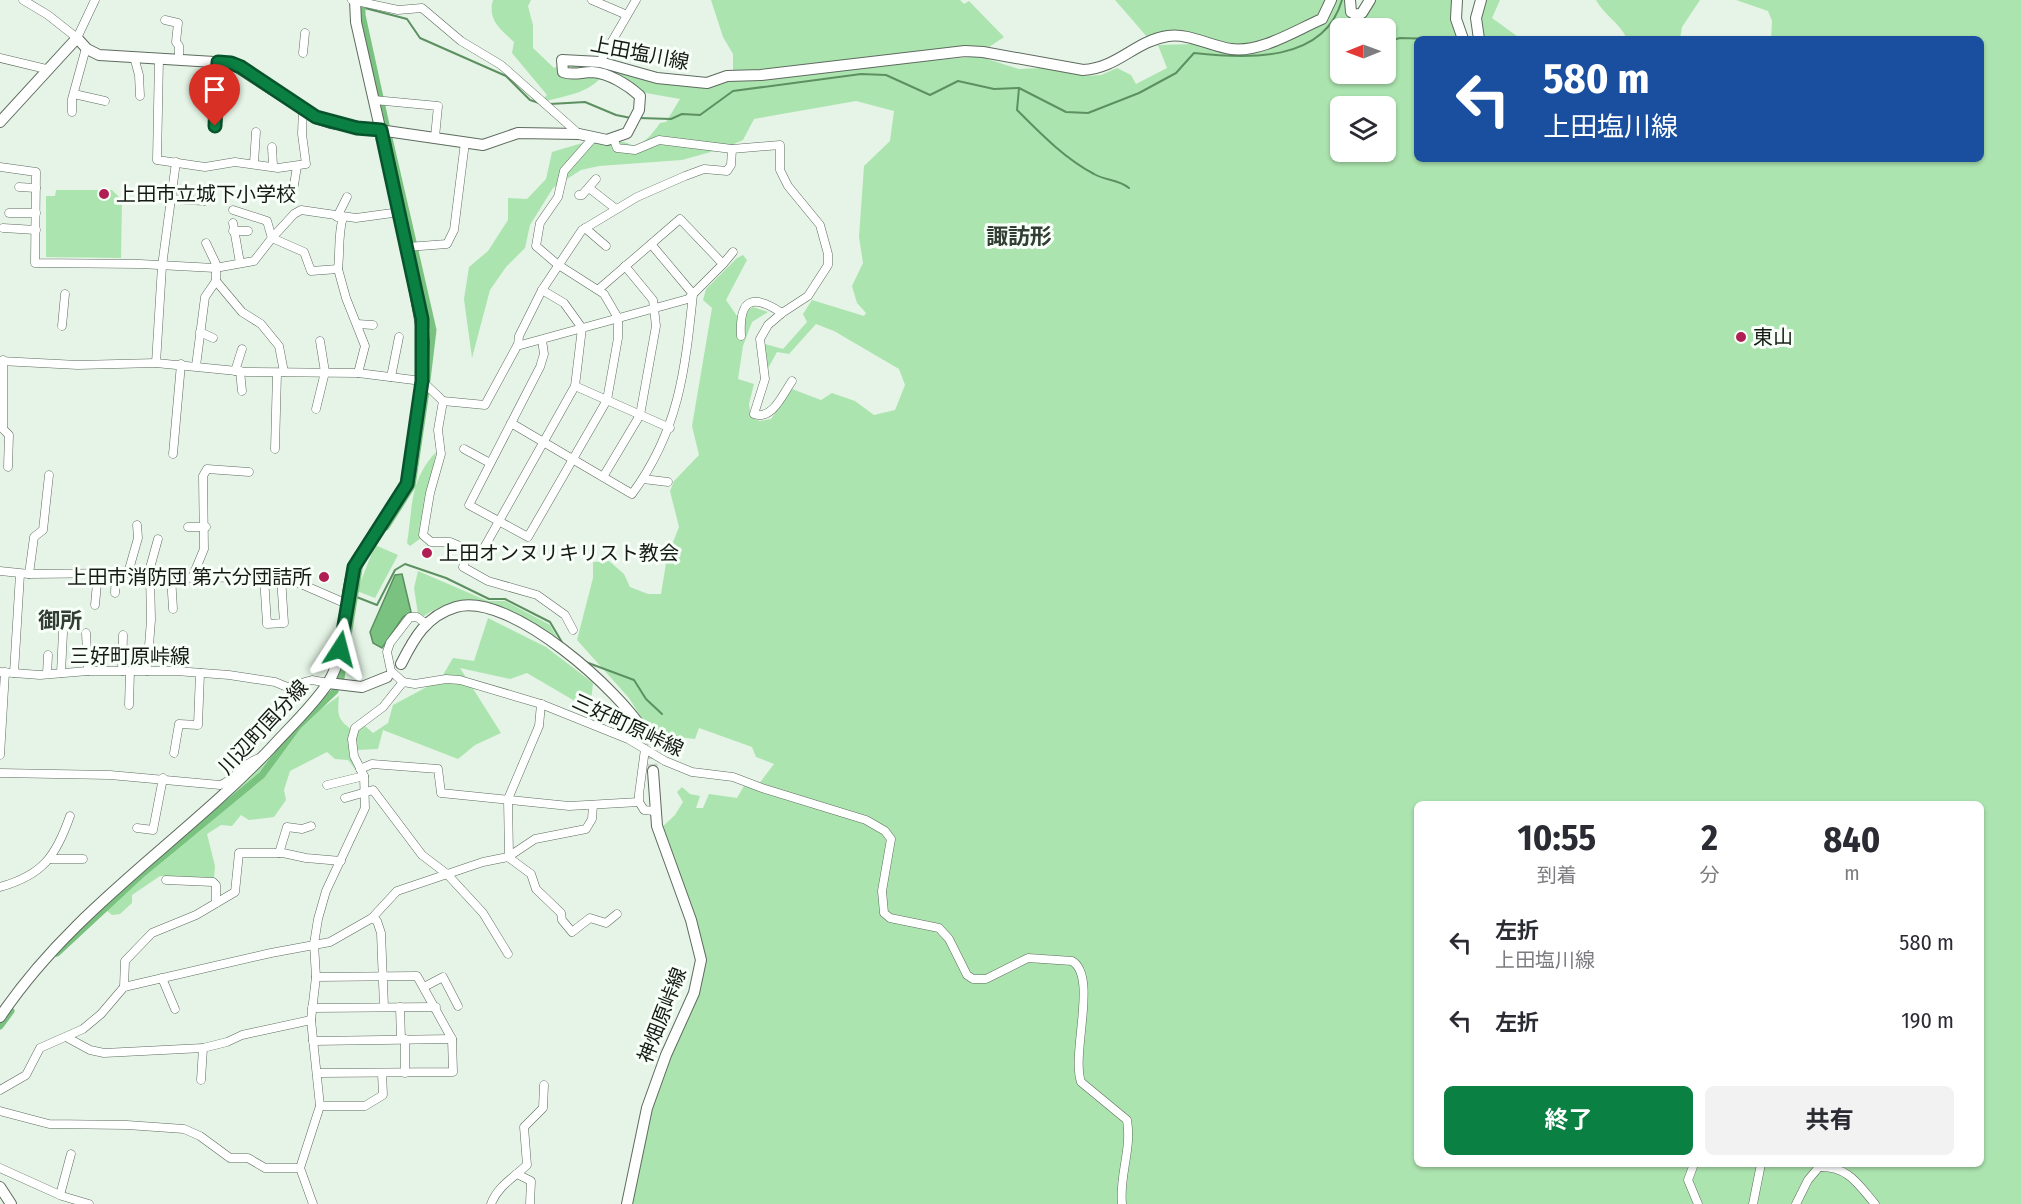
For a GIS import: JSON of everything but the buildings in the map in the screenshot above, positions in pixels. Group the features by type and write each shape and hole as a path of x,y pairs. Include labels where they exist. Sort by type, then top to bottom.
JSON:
{"street":[{"path":"23,0 48,15 86,48 99,55 179,58 231,63 241,67 303,109 332,123 492,144 519,133 579,134 614,140 617,148 625,151 635,150 659,140 732,149 780,145 780,170 788,186 820,225 828,254 828,265 808,296 782,313 768,326 760,339 765,379 754,414 761,417 768,415 792,381"},
{"path":"0,122 46,69 77,38 95,0"},
{"path":"592,0 627,15"},
{"path":"600,62 636,0"},
{"name":"上田塩川線","path":"614,140 627,133 639,110 640,96 603,74 566,74 560,66 562,60 600,62 657,78 707,83 727,76 761,75 965,51 1083,70 1098,69 1117,62 1139,46 1169,36 1231,49 1258,45 1322,19 1331,0"},
{"path":"1350,0 1351,12 1356,15 1362,13 1370,0"},
{"path":"1457,0 1456,19 1462,36"},
{"path":"1479,36 1476,18 1481,0"},
{"path":"357,1 398,10 422,8 462,41 501,65 579,134"},
{"name":"川辺町国分線","path":"0,1017 26,980 94,907 231,788 328,683 338,659 357,560 407,484 422,381 424,332 400,212 356,22 357,1"},
{"path":"165,20 178,23 176,42 179,46 179,58"},
{"path":"303,53 305,33"},
{"path":"72,112 74,94 86,48"},
{"path":"134,57 139,75 140,96"},
{"path":"0,58 46,69"},
{"path":"159,58 157,160 205,167 224,163 254,163 273,166 306,164 302,134 303,109"},
{"path":"215,126 218,62"},
{"path":"74,94 105,101"},
{"path":"374,100 438,106 435,137"},
{"path":"254,163 256,132"},
{"path":"542,340 543,354 540,367 469,505 528,537 607,400 618,338 618,318 599,289 537,249 537,231 558,197 561,177 567,166 593,138"},
{"path":"407,247 447,244 451,241 465,142"},
{"path":"272,147 273,166"},
{"path":"8,467 9,435 3,429 2,361 66,364 156,363 238,371 358,373 422,381 443,401 485,405 518,345 519,336 542,290 557,264 585,228 637,196 704,169 727,171 731,165 732,149"},
{"path":"156,363 162,266 176,162"},
{"path":"294,185 297,166"},
{"path":"0,167 36,172 35,263 215,268 254,261 294,214 301,210 340,217 400,212"},
{"path":"579,195 582,195 596,179"},
{"path":"19,187 36,188"},
{"path":"588,188 616,209"},
{"path":"347,196 340,217 341,238 338,268 365,346 358,373"},
{"path":"171,199 205,201"},
{"path":"233,210 267,221 272,238 304,252 311,271 338,268"},
{"path":"9,213 36,213"},
{"path":"599,289 680,219 723,264"},
{"path":"240,263 233,227 249,231"},
{"path":"3,228 36,230"},
{"path":"585,228 606,246"},
{"path":"206,243 215,268 216,281 242,312 261,324 279,346 280,373 275,449"},
{"path":"512,423 632,494 643,479 670,428 676,407 693,294 651,244"},
{"path":"518,345 688,299 733,252"},
{"path":"603,477 640,415 656,326 653,300 625,266"},
{"path":"196,366 205,297 216,281"},
{"path":"443,401 438,430 441,454 430,493 423,535 431,542 450,542 480,555 575,386 582,328 564,303 542,290"},
{"path":"62,326 64,294"},
{"path":"741,336 740,322 744,309 753,301 763,300 782,313"},
{"path":"357,324 373,325"},
{"path":"200,332 213,338"},
{"path":"391,377 399,337"},
{"path":"316,409 325,372 320,341"},
{"path":"242,349 238,371 242,392"},
{"path":"173,454 181,364"},
{"path":"575,386 670,428"},
{"path":"464,449 490,463"},
{"path":"192,578 204,549 206,527 202,496 203,476 207,469 249,472"},
{"path":"29,574 34,537 43,530 49,475"},
{"path":"643,479 668,482"},
{"path":"128,573 138,538 137,525"},
{"path":"188,527 206,527"},
{"path":"147,671 151,620 149,575 158,538"},
{"path":"469,551 463,567 488,581 537,595 565,615 573,630"},
{"path":"0,572 29,574 98,572 192,578 281,577 305,584 347,604"},
{"path":"95,604 98,572"},
{"path":"116,573 116,593"},
{"path":"15,673 20,574"},
{"path":"171,576 173,609"},
{"path":"264,577 267,624 284,623 281,577"},
{"path":"400,664 425,623 445,611 468,605 492,609 526,624 546,637 595,678 639,722 646,735"},
{"path":"313,1204 300,1168 320,1106 311,1020 316,977 314,944 320,909 365,808 366,791 362,773 354,756 353,733 355,728 387,704 403,682 395,677 389,666 388,648 410,617 417,617 425,623"},
{"path":"61,673 63,632"},
{"path":"86,633 88,671"},
{"path":"123,635 129,705"},
{"path":"47,674 48,656"},
{"name":"三好町原峠線","path":"2,672 47,674 147,671 229,675 295,687 312,680 328,683"},
{"path":"0,755 2,672"},
{"path":"174,753 180,724 198,725 200,673"},
{"path":"328,683 362,687 387,677"},
{"name":"三好町原峠線","path":"403,682 415,684 446,679 460,680 542,704 591,722 692,772 734,777 762,788 867,820 885,831 891,838 882,891 884,913 900,921 939,928 949,939 967,975 973,979 986,979 1028,958 1072,961 1078,964 1084,977 1077,1050 1078,1073 1081,1082 1127,1120 1129,1154 1122,1178 1122,1204"},
{"path":"542,704 539,726 508,799 509,856 531,874 536,890 561,913 562,920 572,932 590,918 606,923 617,914"},
{"path":"645,749 639,802 644,810 654,812"},
{"path":"0,773 163,778 220,785 233,778 252,760 261,758"},
{"path":"327,785 362,773 372,764 438,769 441,792 593,806 639,802"},
{"name":"神畑原峠線","path":"627,1204 647,1108 666,1055 699,979 701,960 691,920 662,846 654,812 653,771"},
{"path":"137,828 153,830 163,778"},
{"path":"345,798 373,790 422,855 447,874 483,913 508,954"},
{"path":"0,1090 26,1075 40,1048 68,1038 101,1014 124,987 344,936 372,918 398,891 483,861 509,856 541,837 586,829 592,819 593,806"},
{"path":"0,887 28,877 50,859 63,838 70,816"},
{"path":"279,853 287,827 302,829 311,826"},
{"path":"124,987 125,961 152,933 196,915 237,888 239,853 279,853 341,861"},
{"path":"50,859 83,859"},
{"path":"166,880 213,882 216,885 216,903"},
{"path":"372,918 380,925 384,1007"},
{"path":"316,977 417,976 452,1039 453,1072 318,1073"},
{"path":"424,987 442,977 458,1006"},
{"path":"162,978 175,1009"},
{"path":"400,1007 405,1073"},
{"path":"312,1008 436,1007"},
{"path":"68,1038 90,1050 104,1053 203,1048 227,1042 242,1035 311,1020"},
{"path":"313,1041 452,1039"},
{"path":"201,1080 203,1048"},
{"path":"320,1106 365,1106 383,1095 382,1073"},
{"path":"491,1204 494,1195 527,1165 524,1127 543,1108 544,1085"},
{"path":"0,1111 49,1124 127,1125 184,1129 200,1136 230,1158 248,1158 265,1168 300,1168"},
{"path":"60,1195 71,1154"},
{"path":"1693,1167 1688,1180 1698,1204"},
{"path":"1753,1204 1760,1167"},
{"path":"1796,1204 1819,1167 1829,1167 1841,1169 1875,1204"},
{"path":"0,1168 60,1195 89,1204"},
{"path":"517,1174 531,1181 530,1204"},
{"path":"0,1187 11,1204"}],"shaded area":[{"path":"493,0 531,0 528,6 533,25 533,48 554,68 568,62 579,61 657,80 727,78 984,56 1019,69 1042,68 1086,76 1101,75 1117,68 1131,75 1136,84 1167,68 1158,45 1193,44 1232,53 1314,27 1335,0 1347,0 1346,13 1350,18 1330,18 1330,84 1396,84 1396,18 1362,18 1374,0 1455,0 1459,36 1414,36 1414,162 1984,162 1984,36 1771,36 1772,21 1768,11 1736,0 2021,0 2021,1204 630,1204 651,1108 702,963 660,829 675,815 683,802 677,792 682,787 690,794 700,796 696,808 703,808 709,794 737,798 744,786 755,789 774,764 756,757 752,747 699,728 695,739 652,734 629,698 577,640 593,578 593,562 609,561 624,574 630,587 648,594 661,594 667,557 679,527 670,491 674,481 699,455 692,426 712,308 703,300 706,289 737,258 743,255 747,260 726,300 737,316 753,307 768,312 752,322 743,346 738,379 754,384 749,404 751,417 759,421 771,419 792,389 821,400 832,393 855,401 874,415 895,410 905,385 899,369 834,331 816,324 789,354 777,352 766,372 765,344 783,349 807,322 803,314 812,300 864,316 866,313 857,303 852,286 863,263 859,237 864,166 890,141 894,111 856,101 754,119 743,140 725,148 682,160 599,166 581,170 553,188 530,225 525,248 506,267 490,290 472,358 464,299 469,267 488,251 508,220 508,198 527,199 546,179 552,152 589,141 624,142 635,146 639,144 660,123 666,122 680,99 646,93 605,72 600,79 586,89 546,101 544,98 547,95 512,53 514,42 494,19"},
{"path":"711,0 960,0 964,4 969,1 1004,37 989,47 971,46 878,60 733,72 733,54 723,37"},
{"path":"1115,0 1328,0 1321,15 1272,37 1244,46 1148,38"},
{"path":"1483,0 1500,0 1492,18 1517,36 1482,36 1479,9"},
{"path":"1596,0 1700,0 1682,27 1680,36 1625,36"},
{"path":"56,190 112,190 122,200 121,258 46,257 46,196 55,196"},
{"path":"436,452 421,538 410,546 407,543 417,484 421,473"},
{"path":"375,545 398,555 375,598 357,591"},
{"path":"418,571 488,601 505,601 550,625 559,641 529,621 494,607 458,604 440,608 424,616 418,614 414,588"},
{"path":"402,574 411,612 403,617 382,648 373,643 370,632 395,575"},
{"path":"488,618 546,647 593,683 590,710 527,673 510,679 460,668 501,733 475,745 458,759 383,730 378,749 357,750 355,769 348,760 335,759 327,752 290,771 284,790 286,800 274,817 249,820 241,815 232,826 221,825 207,834 215,866 214,879 160,876 132,895 132,903 120,914 112,915 106,910 156,864 281,737 339,696 338,709 345,724 355,732 365,726 373,733 388,723 393,705 440,680 453,658 474,661"}],"waterway":[{"path":"362,0 362,15 386,125"},
{"path":"639,118 671,119 682,114 700,115 733,91 861,74 886,75 930,95 958,81 994,89 1019,88 1066,112 1088,113 1139,93 1176,73 1194,53 1259,55 1301,46 1319,36 1333,21 1342,0"},
{"path":"361,7 407,19 420,38 506,76 530,100 542,104"},
{"path":"1396,39 1414,38"},
{"path":"1019,88 1017,110 1053,145 1094,174 1129,188"},
{"path":"550,104 585,102 616,115 631,118"},
{"path":"389,138 413,242"},
{"path":"415,251 433,330 427,380"},
{"path":"386,527 412,486 426,391"},
{"path":"354,596 377,605 395,570 405,564 446,578 489,599 505,599 550,622 563,644"},
{"path":"341,678 359,569"},
{"path":"583,661 634,680 646,699 662,714"},
{"path":"57,953 143,873 262,775 298,726 335,691"},
{"path":"0,1026 11,1011"}],"tunnel":[{"path":"646,735 651,747 653,771"}],"place":[{"name":"上田市立城下小学校","path":"104,194"},
{"name":"東山","path":"1741,337"},
{"name":"上田オンヌリキリスト教会","path":"427,553"},
{"name":"上田市消防団 第六分団詰所","path":"324,577"}],"district":[{"name":"諏訪形","path":"1019,236"},
{"name":"御所","path":"60,620"}],"route":[{"path":"215,126 218,62 241,67 316,117 357,128 381,130 422,319 424,342 422,381 407,484 354,567 340,649"}]}
